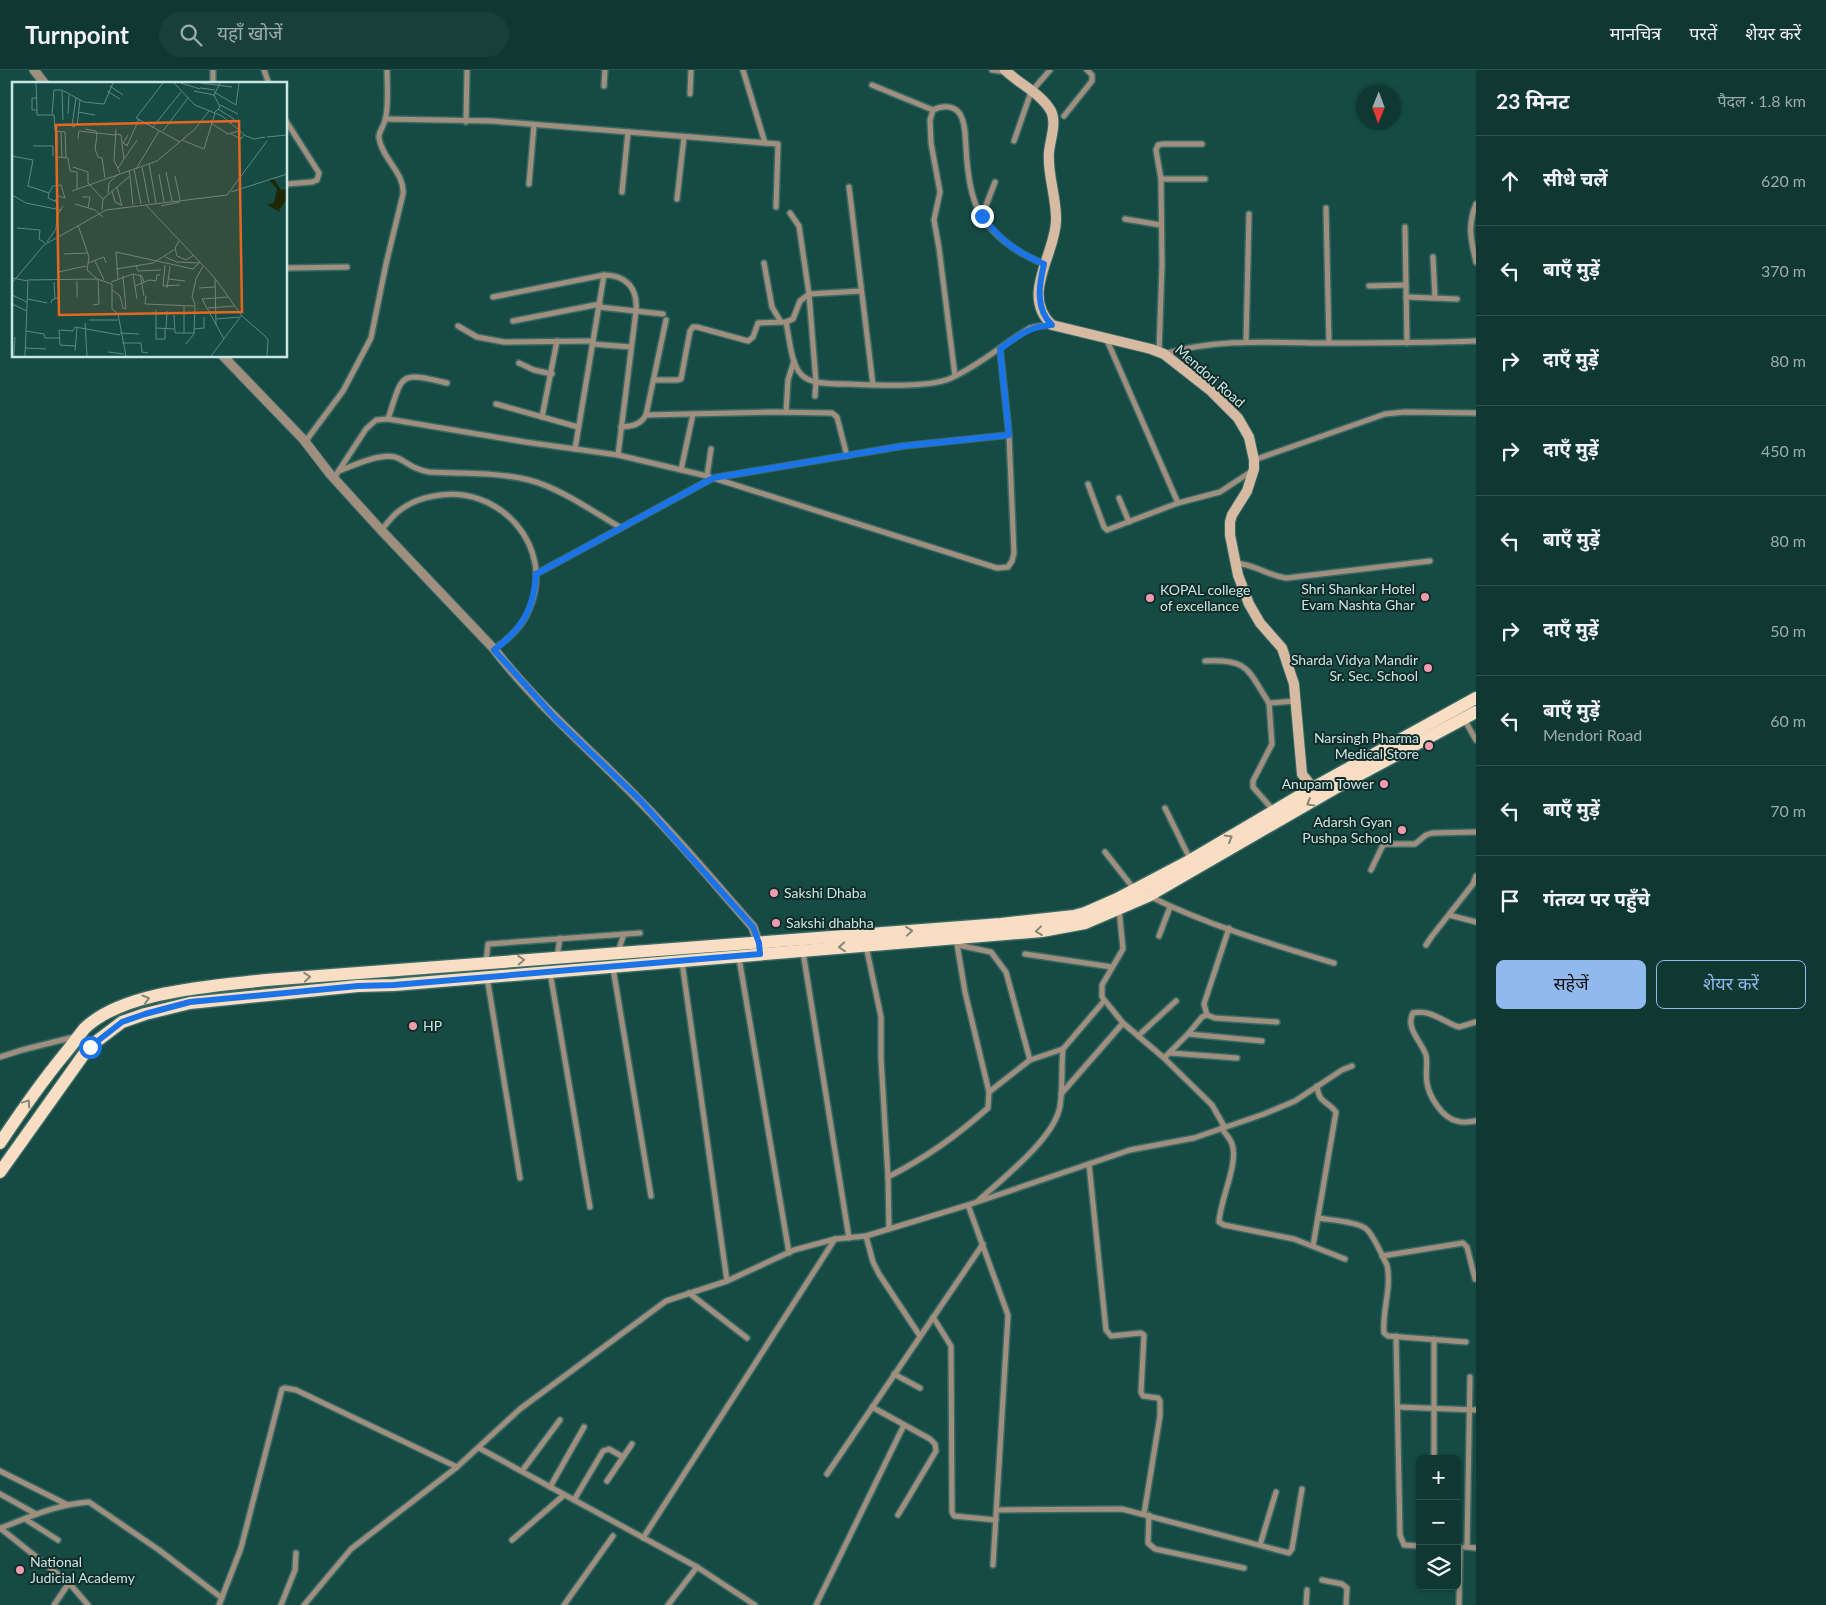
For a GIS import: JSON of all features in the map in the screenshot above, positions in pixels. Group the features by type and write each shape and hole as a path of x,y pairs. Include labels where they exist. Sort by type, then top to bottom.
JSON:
{"main road":[{"path":"1006,71 1045,103 1052,112 1054,124 1049,154 1056,220 1052,244 1041,276 1040,303 1045,319 1052,325"},
{"name":"Mendori Road","path":"1052,325 1161,353 1210,390 1238,418 1249,437 1254,464"},
{"path":"1254,464 1247,491 1230,522 1230,536 1241,582 1249,604 1260,623 1282,648 1294,684 1297,700 1302,774 1313,788"},
{"path":"0,1172 90,1047 122,1022 145,1014 190,1002 358,986 394,985 739,957 759,949 845,936 1001,924 1074,916 1085,913 1135,890 1191,860 1313,788 1448,721 1476,698"},
{"path":"1448,721 1464,719 1476,712"},
{"path":"0,1143 35,1091 85,1029 103,1015 121,1007 165,994 189,989 266,980 618,952 759,949 803,951 866,945 957,941 1042,931 1085,922 1148,896 1342,784 1424,733"},
{"path":"572,956 574,970"}],"street":[{"path":"34,70 43,82"},
{"path":"264,70 269,82"},
{"path":"306,442 343,391 370,338 404,187 383,152 379,136 386,119 387,70"},
{"path":"466,70 466,122"},
{"path":"604,86 605,70"},
{"path":"690,94 691,70"},
{"path":"743,70 765,144"},
{"path":"992,70 1006,71"},
{"path":"1014,141 1031,92 1050,70"},
{"path":"1064,116 1092,81 1092,75 1088,70"},
{"path":"872,85 933,110"},
{"path":"955,376 934,220 940,192 931,143 930,120 933,110 938,107 948,106 956,109 961,115 965,126 971,187 975,203 982,216 994,232 1009,246 1025,256 1044,264"},
{"path":"386,119 492,121 778,144 776,207"},
{"path":"288,124 316,166 319,177 312,182 288,184"},
{"path":"529,184 534,125"},
{"path":"622,192 628,132"},
{"path":"677,199 684,137"},
{"path":"1202,144 1158,145 1156,150 1161,179 1161,353 1199,346 1246,342 1407,343 1476,341"},
{"path":"1161,179 1205,179"},
{"path":"982,216 995,182"},
{"path":"849,187 872,385"},
{"path":"1476,204 1470,223 1476,262"},
{"path":"1326,208 1329,343"},
{"path":"790,213 799,226 809,294 816,382 815,396"},
{"path":"1246,342 1249,214"},
{"path":"1125,219 1161,225"},
{"path":"1405,228 1407,343"},
{"path":"1433,257 1435,298"},
{"path":"764,263 772,307 784,322 798,372 816,382 872,385 934,382 955,376 970,368 1030,328 1052,325"},
{"path":"288,268 346,267"},
{"path":"575,448 604,275"},
{"path":"493,298 604,275 618,277 632,288 637,297 636,311 618,455"},
{"path":"1369,286 1406,285"},
{"path":"654,380 681,379 690,331 693,327 744,341 750,340 758,323 784,322 793,319 800,301 809,294 861,292"},
{"path":"1406,297 1456,299"},
{"path":"513,321 599,306 664,317 654,380 646,415 635,426 622,427"},
{"path":"458,326 485,339 517,342 593,342 631,347"},
{"path":"1106,338 1178,503"},
{"path":"542,417 557,341"},
{"path":"334,474 366,428 376,420 388,419 525,442 618,455 681,470 710,477 997,568 1008,567 1014,553 1009,435 1000,349"},
{"path":"225,358 306,442 381,530 555,718 640,800 670,833 753,927 759,949"},
{"path":"786,412 788,380 794,361"},
{"path":"519,363 534,370 552,374"},
{"path":"388,419 404,379 415,376 447,383"},
{"path":"496,404 578,427"},
{"path":"646,415 786,412 835,414 847,456"},
{"path":"1088,484 1105,530 1107,530 1178,503 1220,492 1254,464 1385,414 1405,412 1476,413"},
{"path":"681,470 693,414"},
{"path":"536,574 710,477 903,446 1009,435"},
{"path":"710,477 711,449"},
{"path":"334,474 384,455 400,458 418,470 429,472 514,477 531,480 552,489 621,528"},
{"path":"381,530 399,511 422,498 448,493 474,496 498,507 518,525 531,548 536,574 535,592 530,609 521,625 509,639 494,650"},
{"path":"1119,498 1129,522"},
{"path":"1236,563 1250,564 1277,577 1287,578 1430,561"},
{"path":"1205,661 1225,660 1246,666 1269,703 1272,744 1253,781 1253,787 1274,812"},
{"path":"1269,703 1297,700"},
{"path":"1464,719 1476,740"},
{"path":"1165,808 1191,860"},
{"path":"1371,870 1382,846 1385,844 1415,844 1426,834 1432,833 1476,832"},
{"path":"1104,852 1135,890 1170,907 1259,940 1334,963"},
{"path":"1426,945 1473,884 1476,876"},
{"path":"1159,936 1170,907"},
{"path":"1119,909 1123,949 1102,985 1102,997 1123,1023 1164,1058 1212,1105 1232,1143 1234,1151 1233,1161 1219,1215 1219,1222 1224,1225 1294,1239 1345,1259"},
{"path":"1449,915 1476,922"},
{"path":"1229,928 1204,1004 1207,1014 1215,1018 1277,1022"},
{"path":"486,963 488,944 640,933"},
{"path":"618,952 624,934"},
{"path":"557,958 560,938"},
{"path":"888,1176 920,1160 962,1130 988,1108 989,1092 966,992 957,941 991,952 1006,972 1030,1060"},
{"path":"866,945 881,1017 881,1058 889,1229"},
{"path":"803,951 849,1238"},
{"path":"1025,954 1112,968"},
{"path":"739,957 788,1253"},
{"path":"682,961 727,1280"},
{"path":"613,967 651,1196"},
{"path":"550,972 590,1208"},
{"path":"487,977 520,1178"},
{"path":"989,1092 1030,1060 1063,1049 1104,1001"},
{"path":"1138,1036 1176,1001"},
{"path":"1476,1022 1459,1027 1429,1013 1419,1012 1413,1013 1411,1024 1412,1031 1426,1058 1426,1081 1429,1092 1434,1100 1444,1114 1456,1121 1476,1121"},
{"path":"1164,1058 1207,1014"},
{"path":"1061,1094 1123,1023"},
{"path":"1188,1034 1262,1041"},
{"path":"0,1057 80,1036"},
{"path":"977,1202 1041,1142 1060,1108 1063,1049"},
{"path":"1170,1053 1237,1058"},
{"path":"304,1605 351,1549 457,1467 528,1403 666,1301 727,1280 788,1253 835,1239 866,1236 968,1205 1130,1150 1194,1138 1264,1114 1295,1101 1352,1066"},
{"path":"1313,1246 1336,1112 1321,1100 1318,1095 1317,1086"},
{"path":"1089,1164 1106,1330 1111,1336 1141,1333 1144,1335 1140,1392 1143,1396 1158,1398 1160,1401 1160,1416 1146,1515 1148,1543 1155,1549 1244,1568"},
{"path":"968,1205 1008,1315 992,1565"},
{"path":"1318,1218 1364,1228 1369,1232 1387,1265 1389,1279 1383,1324 1384,1333 1388,1336 1466,1342"},
{"path":"866,1236 873,1262 920,1336"},
{"path":"643,1538 835,1239"},
{"path":"1382,1256 1463,1243 1467,1247 1475,1279"},
{"path":"827,1474 983,1244"},
{"path":"689,1293 747,1338"},
{"path":"933,1317 948,1340 951,1352 952,1512 954,1516 996,1520"},
{"path":"1396,1336 1400,1536 1404,1545 1416,1546"},
{"path":"1434,1339 1434,1455"},
{"path":"894,1374 920,1388"},
{"path":"1467,1547 1470,1377"},
{"path":"219,1605 241,1548 280,1393 285,1388 296,1390 457,1467"},
{"path":"872,1406 930,1439 935,1444 936,1451 898,1515"},
{"path":"1398,1407 1476,1410"},
{"path":"522,1471 560,1420"},
{"path":"816,1605 904,1425"},
{"path":"550,1487 584,1427"},
{"path":"607,1481 632,1444"},
{"path":"479,1448 698,1567 755,1605"},
{"path":"574,1500 603,1451 609,1449 623,1457"},
{"path":"0,1471 68,1505"},
{"path":"997,1510 1114,1508 1289,1553 1291,1551 1302,1490"},
{"path":"1260,1545 1276,1492"},
{"path":"0,1494 36,1514"},
{"path":"512,1540 564,1495"},
{"path":"1,1528 36,1514 68,1505 89,1502 159,1550 222,1598"},
{"path":"25,1519 58,1540"},
{"path":"1,1528 68,1583 88,1605"},
{"path":"564,1605 613,1536"},
{"path":"1461,1547 1476,1548"},
{"path":"281,1605 294,1570 296,1553"},
{"path":"668,1605 698,1567"},
{"path":"1322,1580 1342,1584 1347,1588 1346,1605"},
{"path":"54,1605 68,1583"},
{"path":"1306,1605 1307,1590"},
{"path":"1459,1590 1459,1605"}],"place":[{"name":"Shri Shankar Hotel Evam Nashta Ghar","path":"1425,597"},
{"name":"KOPAL college of excellance","path":"1150,598"},
{"name":"Sharda Vidya Mandir Sr. Sec. School","path":"1428,668"},
{"name":"Narsingh Pharma Medical Store","path":"1429,746"},
{"name":"Anupam Tower","path":"1384,784"},
{"name":"Adarsh Gyan Pushpa School","path":"1402,830"},
{"name":"Sakshi Dhaba","path":"774,893"},
{"name":"Sakshi dhabha","path":"776,923"},
{"name":"HP","path":"413,1026"},
{"name":"National Judicial Academy","path":"20,1570"}],"route":[{"path":"90,1047 122,1022 190,1002 358,986 394,985 760,954 759,943 753,927 640,800 555,718 494,650 509,639 521,625 530,609 535,592 536,574 713,478 903,446 1009,435 1000,349 1030,328 1052,325 1045,319 1040,303 1041,276 1044,264 1025,256 1009,246 994,232 982,216"}]}
